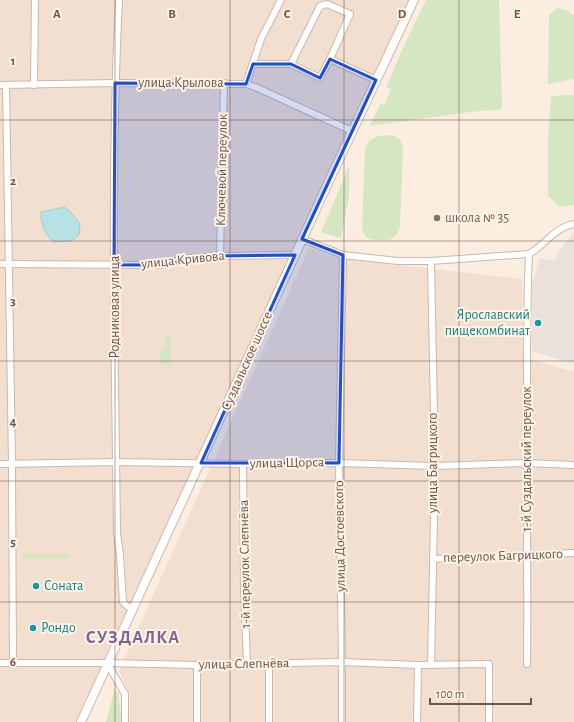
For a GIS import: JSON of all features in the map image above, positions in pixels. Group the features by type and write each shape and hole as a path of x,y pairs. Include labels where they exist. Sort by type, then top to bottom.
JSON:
{"main road":[{"name":"Суздальское шоссе","path":"81,722 107,663 201,463 302,239 414,0"}],"street":[{"path":"34,85 35,0"},
{"name":"Родниковая улица","path":"119,0 115,83 114,265 117,533 123,602 133,609"},
{"path":"246,84 261,39 281,0"},
{"path":"253,64 291,64 320,78 350,14 328,2 320,6 291,64"},
{"path":"330,59 376,80"},
{"name":"улица Крылова","path":"3,85 115,83 246,84 352,131"},
{"name":"Ключевой переулок","path":"220,256 224,83"},
{"path":"3,85 12,464 13,663"},
{"path":"302,239 343,255 398,261 431,261 529,254 535,251 557,231 563,227 574,224"},
{"name":"1-й Суздальский переулок","path":"527,664 528,554 526,463 529,254"},
{"name":"улица Кривова","path":"0,264 158,265 190,258 295,255"},
{"name":"улица Достоевского","path":"342,722 339,463 343,255"},
{"name":"улица Багрицкого","path":"430,665 435,466 431,261"},
{"name":"улица Щорса","path":"0,464 116,462 244,464 339,463 435,466 526,463 574,465"},
{"name":"1-й переулок Слепнёва","path":"244,464 244,586 247,664"},
{"name":"переулок Багрицкого","path":"433,559 574,553"},
{"name":"улица Слепнёва","path":"0,663 197,665 342,662 418,665 489,664 489,722"},
{"path":"107,663 125,694 125,722"},
{"path":"269,664 269,722"},
{"path":"197,665 197,722"},
{"path":"417,722 418,665"}],"highlighted area":[{"path":"330,59 376,80 302,239 343,255 339,463 201,463 295,255 220,256 158,265 114,265 115,83 246,84 253,64 291,64 320,78"}],"shaded area":[{"path":"0,0 410,0 78,722 0,722"},
{"path":"574,232 574,364 532,351 532,285 540,258 554,261 558,253"},
{"path":"309,248 338,258 522,279 523,357 574,372 574,722 130,722 130,694 119,671"}],"green space":[{"path":"426,0 499,0 502,109 369,126 381,103 385,104 391,89 386,87"},
{"path":"557,8 567,11 574,16 574,79 548,84 549,15"},
{"path":"574,95 574,205 560,207 548,196 548,141 551,97"},
{"path":"392,135 400,139 403,148 400,227 394,237 390,240 372,240 365,235 362,227 365,149 367,144 372,139 379,136"},
{"path":"349,166 349,196 341,238 321,232"},
{"path":"165,336 171,336 171,364 160,364 160,349 165,349"},
{"path":"22,554 69,554 69,559 22,559"},
{"path":"114,691 118,692 122,722 106,722"}],"water":[{"path":"64,207 70,211 80,224 79,235 72,241 54,242 47,235 40,217 40,213"}],"place":[{"name":"школа № 35","path":"437,218"},
{"name":"Ярославский пищекомбинат","path":"538,323"},
{"name":"Соната","path":"36,586"},
{"name":"Рондо","path":"33,628"}],"district":[{"name":"СУЗДАЛКА","path":"133,638"}]}
